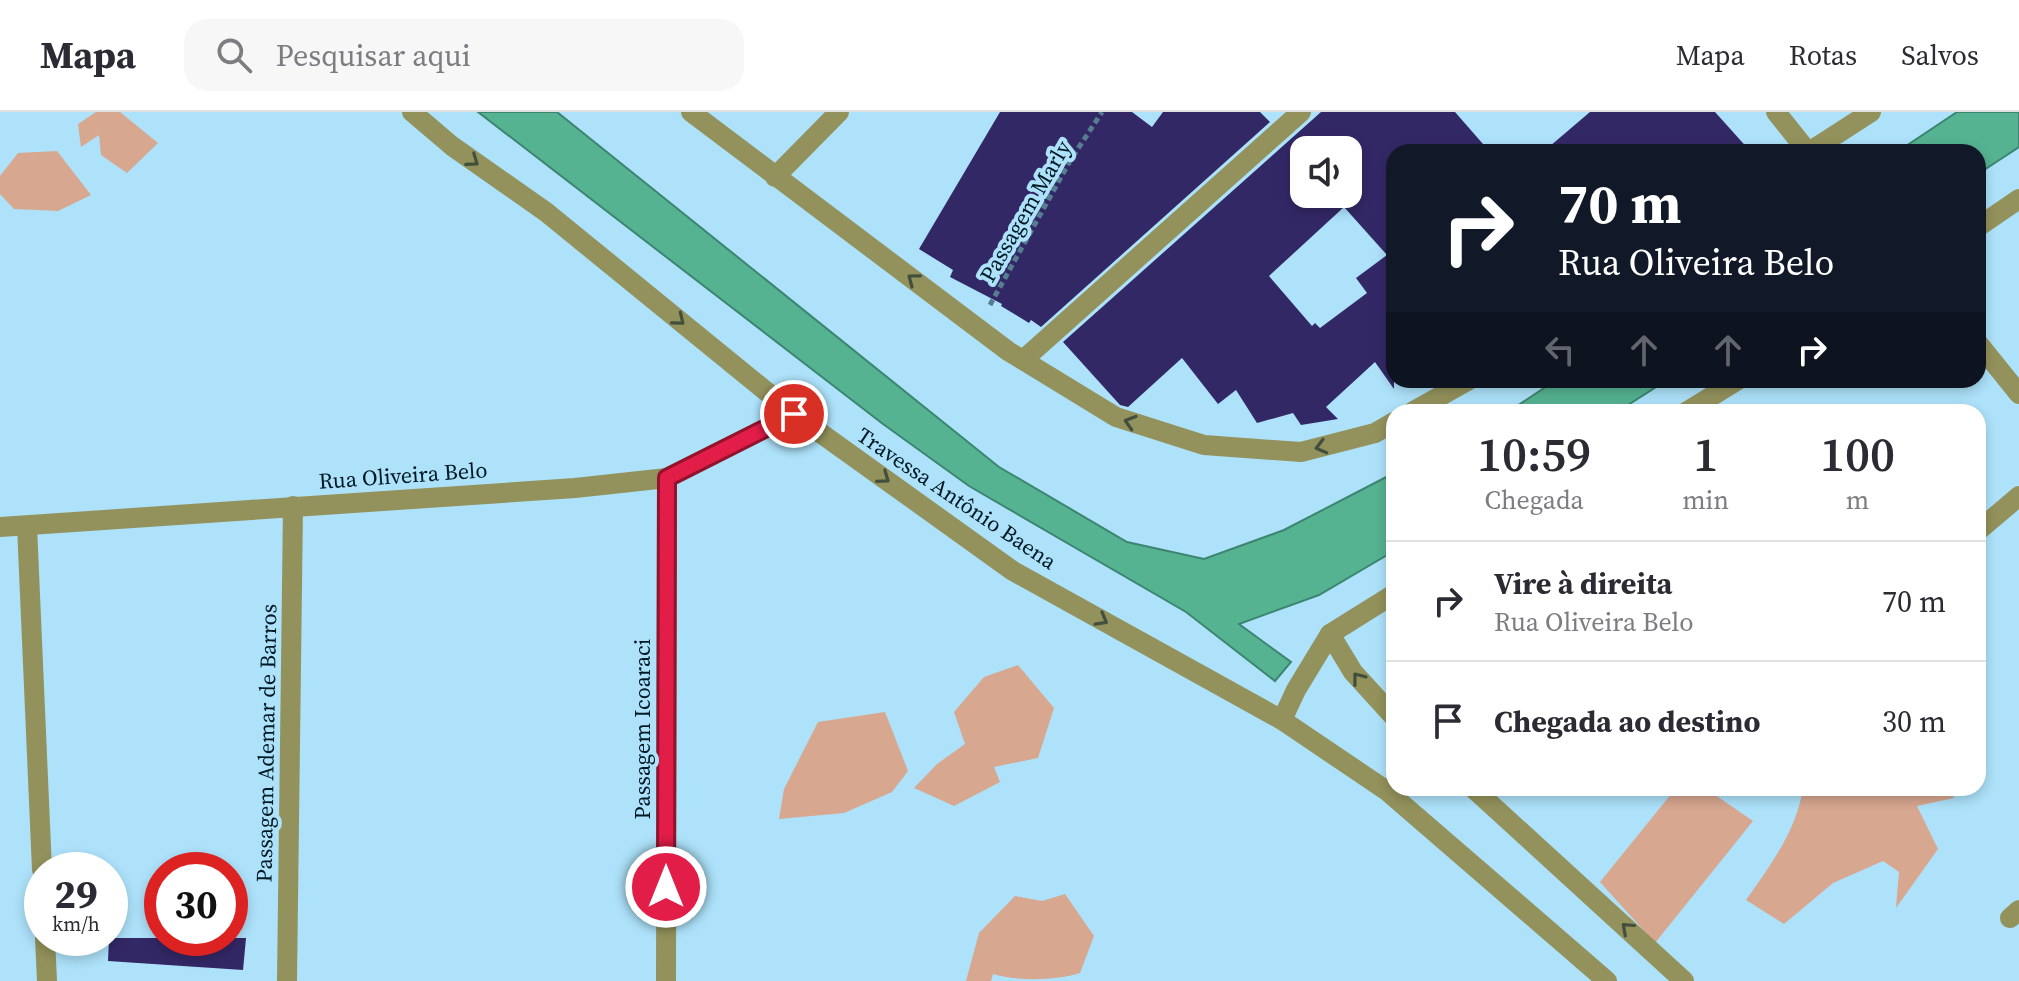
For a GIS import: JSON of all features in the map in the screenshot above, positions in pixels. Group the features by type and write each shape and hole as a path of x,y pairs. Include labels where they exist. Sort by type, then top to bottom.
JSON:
{"street":[{"name":"Travessa Antônio Baena","path":"412,112 452,146 546,212 794,414 1013,571 1282,720 1386,785"},
{"path":"691,112 1023,360 1116,417 1204,445 1301,452 1375,433 1386,427"},
{"path":"775,177 839,112"},
{"path":"1023,360 1301,112"},
{"path":"1776,112 1802,144"},
{"path":"1821,144 1871,112"},
{"path":"1986,222 2019,199"},
{"path":"1986,353 2019,394"},
{"path":"1426,404 1455,388"},
{"path":"1699,404 1725,388"},
{"name":"Rua Oliveira Belo","path":"0,527 575,488 667,478 794,414"},
{"name":"Passagem Icoaraci","path":"666,981 667,478"},
{"path":"1986,524 2019,496"},
{"name":"Passagem Ademar de Barros","path":"287,981 293,506"},
{"path":"27,526 41,852"},
{"path":"1282,720 1330,634 1386,599"},
{"path":"1330,634 1353,672 1386,708"},
{"name":"Travessa Antônio Baena","path":"1400,796 1607,981"},
{"path":"1482,796 1684,981"},
{"path":"46,956 47,981"}],"path":[{"name":"Passagem Marly","path":"978,327 1070,161 1102,112"}],"shaded area":[{"path":"96,112 120,112 158,143 127,173 101,155 99,135 81,147 78,124"},
{"path":"478,112 557,112 999,467 1127,542 1204,559 1284,530 1386,477 1386,556 1319,595 1239,624 1291,662 1275,681 1186,612 969,486 883,424"},
{"path":"1957,112 2019,112 2019,147 1986,169 1986,144 1909,144"},
{"path":"57,151 91,195 58,211 14,209 0,194 0,176 18,153"},
{"path":"1544,388 1654,388 1630,404 1520,404"},
{"path":"1018,665 1054,708 1038,758 994,767 1000,782 954,806 914,788 937,764 965,744 954,712 984,677"},
{"path":"885,712 908,771 892,792 844,813 779,819 784,789 818,722"},
{"path":"1670,796 1717,796 1753,821 1655,943 1600,882"},
{"path":"1802,796 1954,798 1917,806 1938,849 1896,908 1899,872 1883,861 1833,883 1784,924 1746,900 1773,860"},
{"path":"1065,894 1094,936 1080,973 1036,979 993,974 991,981 966,981 979,933 1015,896 1042,901"}],"building":[{"path":"1000,112 1132,112 1152,127 1163,112 1260,112 1270,122 1041,327 950,277 953,270 919,249"},
{"path":"1321,112 1455,112 1483,144 1386,144 1386,254 1345,208 1362,208 1362,136 1294,136"},
{"path":"1590,112 1715,112 1744,144 1552,144"},
{"path":"1290,140 1290,208 1343,208 1269,276 1312,326 1315,323 1320,328 1367,293 1356,278 1386,256 1386,378 1375,362 1326,407 1338,419 1301,425 1293,413 1257,423 1236,390 1218,404 1182,358 1128,407 1120,405 1063,342"},
{"path":"128,938 144,938 144,956 244,956 243,970 108,961 108,956 128,956"}],"route":[{"path":"666,887 667,478 794,414"}]}
